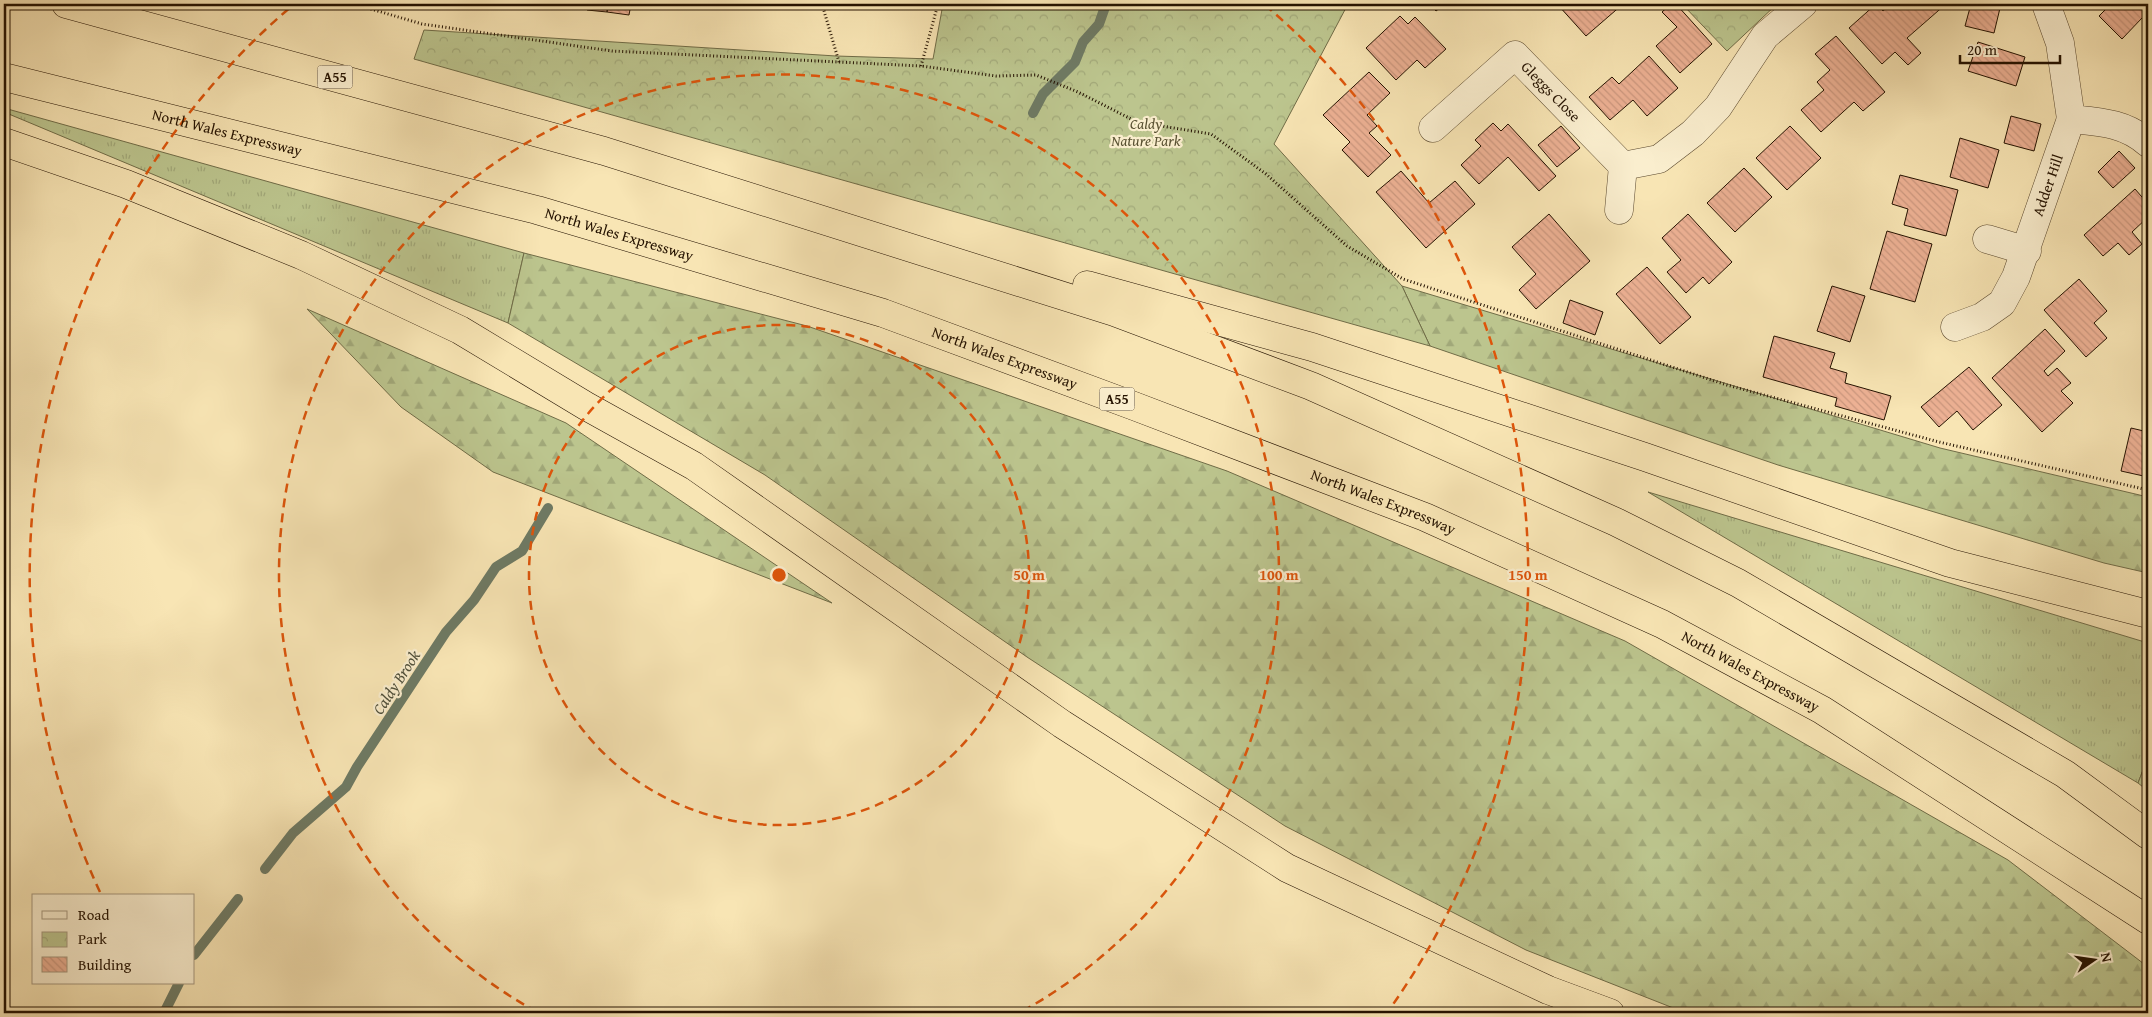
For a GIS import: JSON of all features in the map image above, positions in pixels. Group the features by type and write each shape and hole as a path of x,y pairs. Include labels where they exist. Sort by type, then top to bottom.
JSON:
{"highway":[{"name":"A55","path":"66,4 604,151 1114,312 1311,386 1483,461 1616,522 1738,583 2065,774 2148,835"},
{"name":"North Wales Expressway","path":"4,77 537,210 883,313 1134,406 1425,518 1662,624 1822,710 2148,920"},
{"path":"4,142 126,184 300,255 460,330 586,406 694,466 1062,724 1287,868 1548,990 1610,1013"},
{"path":"604,151 1312,347 1645,457 1950,563 2148,614"}],"street":[{"path":"1619,210 1623,166 1659,160 1693,133 1718,107 1765,36 1804,4"},
{"name":"Adder Hill","path":"1955,326 1982,317 2002,303 2027,251 2071,119 2060,43 2046,4"},
{"name":"Gleggs Close","path":"1433,128 1515,55 1623,166"},
{"path":"2071,119 2100,122 2134,132 2148,143"},
{"path":"1987,239 2027,251"}],"path":[{"path":"354,4 422,24 612,51 921,66 996,76 1036,75 1078,92 1136,122 1211,134 1266,174 1347,246 1403,279 1728,385 1939,442 2148,490"},
{"path":"822,4 839,62"},
{"path":"921,66 938,4"}],"green space":[{"name":"Caldy Nature Park","path":"943,4 1348,4 1274,144 1402,286 1430,346 414,59 424,30 836,56 933,59"},
{"path":"1682,4 1777,4 1727,51"},
{"path":"4,108 524,253 508,323 4,112"},
{"path":"524,253 807,326 1227,471 1625,641 2008,860 2148,967 2148,1013 1686,1013 1526,950 1285,826 1027,657 765,475 508,323"},
{"path":"1402,286 1940,448 2148,497 2148,573 2104,563 1778,465 1430,346"},
{"path":"307,309 566,423 832,603 493,472 401,407"},
{"path":"1648,492 2148,643 2148,757 2138,783"},
{"path":"2148,757 2148,791 2138,783"}],"building":[{"path":"588,4 608,4 607,12 587,10"},
{"path":"608,4 631,4 629,15 607,12"},
{"path":"760,4 777,4 777,7"},
{"path":"1429,4 1445,4 1436,11"},
{"path":"1623,4 1586,36 1558,5"},
{"path":"1671,4 1676,4 1712,44 1680,73 1656,46 1677,27 1662,12"},
{"path":"1876,4 1883,11 1891,4 1946,4 1907,38 1921,53 1908,65 1895,52 1882,64 1849,28"},
{"path":"1971,4 2001,4 1994,33 1965,26"},
{"path":"2111,4 2148,4 2148,24 2142,18 2122,39 2099,16"},
{"path":"1400,16 1408,24 1415,17 1446,49 1425,68 1417,60 1396,80 1366,48"},
{"path":"1836,36 1885,92 1863,111 1854,102 1821,132 1801,110 1824,90 1817,82 1830,70 1815,54"},
{"path":"1978,42 2025,57 2016,86 1968,71"},
{"path":"1649,56 1678,88 1647,116 1633,100 1610,120 1589,97 1612,77 1619,84"},
{"path":"1369,72 1390,93 1367,115 1377,126 1369,133 1391,155 1368,177 1342,150 1350,142 1323,115"},
{"path":"2011,116 2041,124 2034,151 2004,143"},
{"path":"1493,123 1501,131 1508,124 1556,176 1539,191 1508,157 1479,184 1461,165 1481,146 1475,140"},
{"path":"1561,126 1580,148 1557,167 1538,145"},
{"path":"1790,126 1821,158 1787,190 1756,158"},
{"path":"1960,138 1999,150 1988,188 1950,177"},
{"path":"2119,151 2135,168 2113,188 2098,172"},
{"path":"1744,168 1772,197 1735,232 1707,203"},
{"path":"1401,171 1429,203 1455,181 1475,204 1426,248 1376,192"},
{"path":"1900,175 1958,190 1946,236 1904,225 1908,209 1892,204"},
{"path":"2135,189 2148,204 2148,217 2132,232 2142,244 2129,255 2118,243 2103,256 2084,235"},
{"path":"1549,214 1590,261 1536,309 1519,290 1536,274 1512,247"},
{"path":"1688,214 1732,262 1709,284 1703,277 1686,293 1667,272 1681,260 1662,238"},
{"path":"1887,231 1932,244 1915,302 1870,289"},
{"path":"1647,267 1691,317 1660,344 1616,294"},
{"path":"2079,279 2107,311 2094,323 2107,338 2086,357 2044,310"},
{"path":"1832,286 1865,296 1850,342 1817,331"},
{"path":"1570,300 1603,312 1595,335 1563,323"},
{"path":"2045,329 2065,351 2044,371 2048,376 2057,368 2071,383 2061,391 2073,403 2042,432 1992,378"},
{"path":"1774,336 1835,353 1830,368 1847,373 1845,383 1891,396 1884,420 1835,406 1837,398 1763,377"},
{"path":"1969,367 2002,405 1973,430 1957,411 1939,427 1921,407"},
{"path":"2131,428 2148,432 2148,477 2121,471"}],"waterway":[{"name":"Caldy Brook","path":"1033,113 1043,94 1075,62 1083,42 1099,24 1106,4"},
{"name":"Caldy Brook","path":"265,869 293,833 346,787 357,767 446,632 474,600 496,567 522,551 548,508"},
{"name":"Caldy Brook","path":"195,954 238,899"},
{"name":"Caldy Brook","path":"164,1013 178,984"}]}
